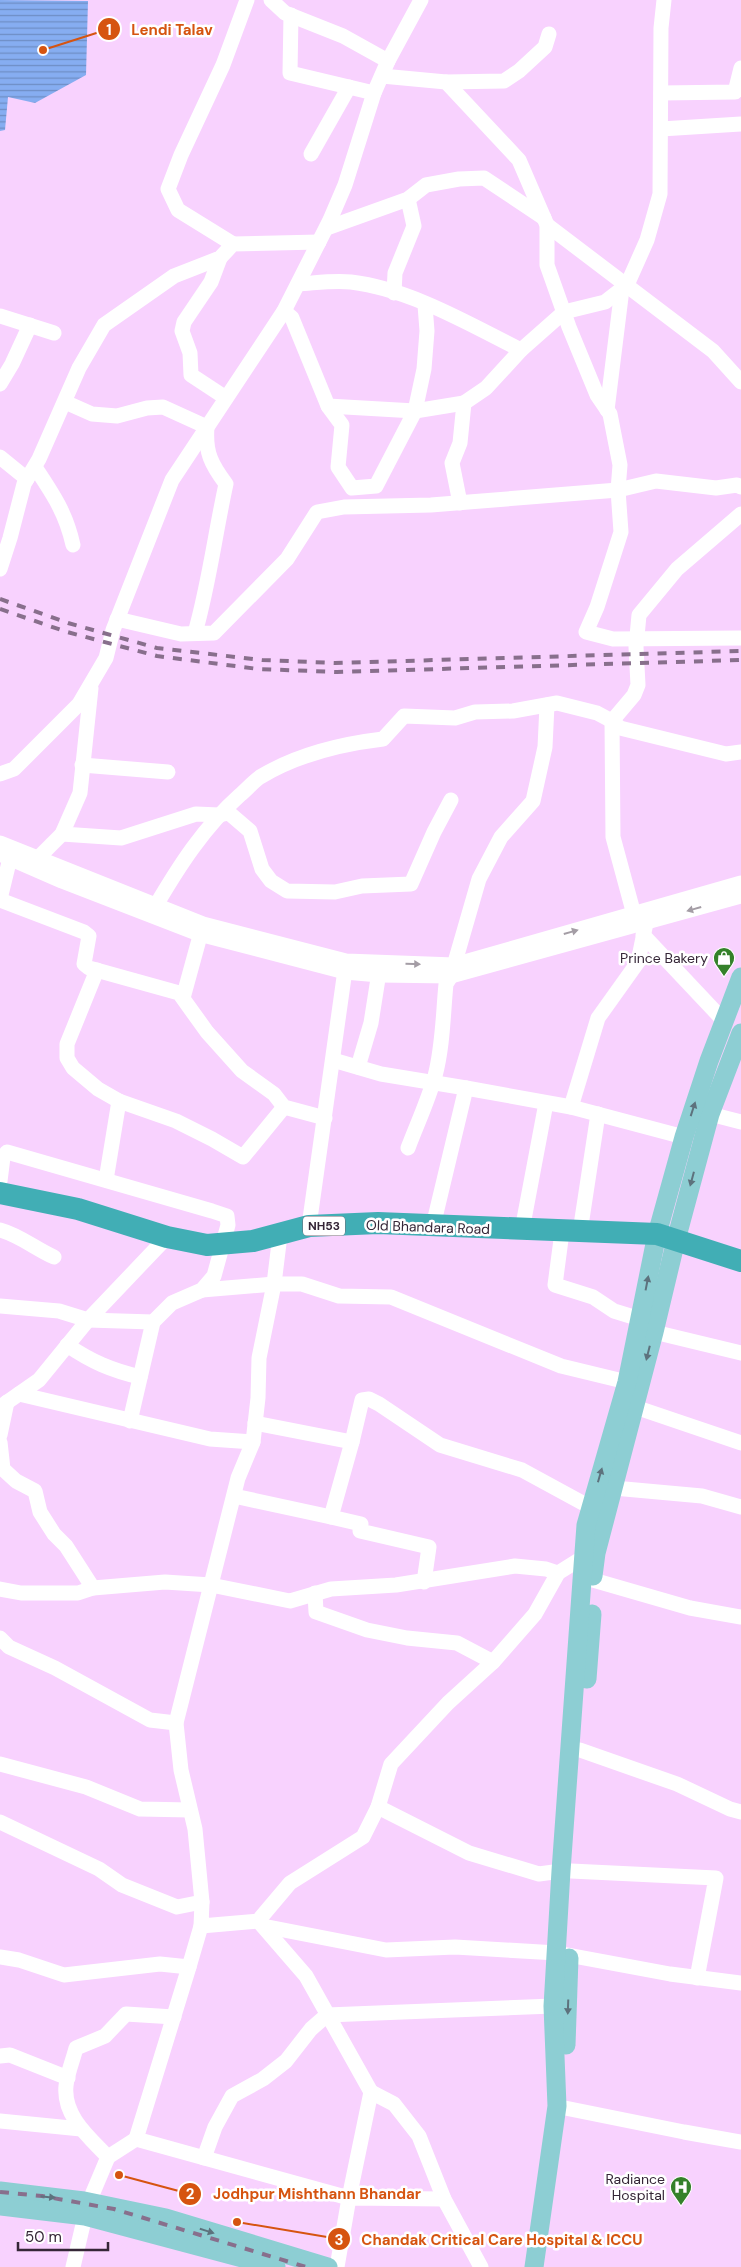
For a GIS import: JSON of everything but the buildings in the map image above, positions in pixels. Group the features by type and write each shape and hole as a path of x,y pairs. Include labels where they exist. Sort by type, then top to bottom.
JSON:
{"highway":[{"name":"Old Bhandara Road","path":"0,1193 78,1209 167,1237 207,1245 253,1242 309,1226 378,1224 666,1237 741,1261"}],"main road":[{"path":"566,1871 591,1645 593,1580 589,1556 614,1488 654,1332 666,1237 684,1137 741,976"},
{"path":"534,2267 542,2246 565,2108 563,1953 566,1871 589,1556 590,1507 627,1382 640,1319 666,1237 741,1033"},
{"path":"546,2267 542,2246 557,2106 554,2006 563,1953"},
{"path":"0,2191 87,2209 276,2267"},
{"path":"0,2206 87,2209 166,2218 328,2267"}],"street":[{"path":"247,0 223,65 181,155 168,189 178,210 233,244 319,242"},
{"path":"271,0 290,15 343,36 388,61"},
{"path":"0,774 14,769 79,704 106,658 115,625 172,480 284,310 298,284 327,228 345,185 374,93 388,61 421,0"},
{"path":"607,410 624,287 647,240 660,194 661,28 664,0"},
{"path":"290,15 290,73 374,93"},
{"path":"382,76 446,82 504,81 519,71 545,47 549,34"},
{"path":"661,93 735,92 741,68"},
{"path":"446,82 519,160 545,221 547,265 597,395 610,414 620,465 618,490 622,532 597,607 586,632 636,643 741,638"},
{"path":"311,154 349,87"},
{"path":"661,129 741,124"},
{"path":"327,228 408,199 426,186 459,179 484,178 545,221 624,287 713,351 741,382"},
{"path":"394,293 395,273 414,226 408,199"},
{"path":"226,398 191,375 190,353 182,332 184,322 211,282 220,258 233,244"},
{"path":"0,569 24,484 65,402 79,368 104,325 174,276 220,258"},
{"path":"298,284 350,282 394,293 445,312 521,350"},
{"path":"328,406 415,412 464,403 486,388 521,350 564,312 605,302 624,287"},
{"path":"284,310 292,318 328,406 342,424 338,467 352,488 376,486 415,412 424,369 427,331 425,305"},
{"path":"0,316 54,333"},
{"path":"0,384 12,364 30,325"},
{"path":"65,402 92,414 117,416 147,408 163,407 207,427"},
{"path":"460,503 452,463 460,443 464,403"},
{"path":"196,633 206,595 210,557 226,484 211,463 206,444 207,427"},
{"path":"0,457 31,473 57,499 68,524 73,546"},
{"path":"115,625 182,634 214,632 287,559 317,512 344,507 460,503 618,490 656,481 716,488 737,485 741,487"},
{"path":"571,1107 598,1018 638,962 640,922 613,837 612,721 634,695 638,685 636,643 639,615 677,569 741,514"},
{"path":"35,863 62,834 80,793 92,681"},
{"path":"155,906 187,853 219,815 260,777 312,752 350,743 384,738 404,716 455,718 475,712 513,711 557,703 597,713 620,728 650,736 726,754 741,752"},
{"path":"408,1148 422,1116 432,1084 440,1052 446,984 452,970 479,879 501,837 533,801 545,747 547,705"},
{"path":"82,765 168,772"},
{"path":"62,834 121,838 196,814 219,815 229,813 250,831 262,869 271,881 287,891 335,892 362,886 411,884 434,832 451,800"},
{"path":"325,1118 284,1107 274,1094 242,1072 207,1032 179,993 97,970 84,964 89,936 84,932 0,900 5,850 201,929 346,966 380,969 452,970 741,896"},
{"path":"35,863 155,906 201,929"},
{"path":"640,922 741,883"},
{"path":"640,922 724,1021"},
{"path":"183,998 201,929"},
{"path":"309,1226 346,966"},
{"path":"358,1067 371,1024 380,969"},
{"path":"97,970 67,1044 67,1058 73,1068 98,1089 119,1100 176,1121 212,1138 243,1157 284,1107"},
{"path":"333,1060 432,1084 466,1088 571,1107 684,1137"},
{"path":"433,1226 466,1088"},
{"path":"106,1180 119,1100"},
{"path":"522,1230 546,1103"},
{"path":"598,1114 571,1232 555,1285 593,1297 614,1311 640,1319"},
{"path":"710,1114 741,1122"},
{"path":"0,1181 3,1157 7,1152 227,1216 228,1225 214,1276 202,1290"},
{"path":"0,1230 9,1232 36,1249 54,1257"},
{"path":"73,2267 87,2209 108,2157 136,2139 201,1926 202,1902 194,1829 181,1770 176,1723 238,1478 253,1442 259,1358 274,1284 280,1235"},
{"path":"0,1435 9,1401 39,1380 88,1320 167,1237"},
{"path":"130,1421 153,1322 172,1303 202,1290 274,1284 302,1284 339,1296 391,1298 561,1366 627,1382"},
{"path":"0,1306 59,1311 88,1320 153,1322"},
{"path":"654,1332 741,1353"},
{"path":"67,1345 92,1362 118,1372 140,1377"},
{"path":"331,1517 362,1400 369,1399 380,1404 440,1446 522,1470 590,1507"},
{"path":"9,1401 130,1421 210,1439 253,1442"},
{"path":"635,1406 741,1442"},
{"path":"255,1423 352,1442"},
{"path":"0,1442 3,1468 16,1482 34,1491 40,1512 54,1534 66,1546 93,1588"},
{"path":"614,1488 702,1496 741,1507"},
{"path":"234,1496 361,1524 360,1531 429,1547 424,1582"},
{"path":"260,1924 290,1883 363,1837 378,1807 391,1764 448,1703 493,1662 535,1614 558,1573 589,1556"},
{"path":"0,1589 22,1592 78,1592 93,1588 165,1582 212,1585 290,1601 331,1589 424,1582 515,1566 546,1569 558,1573"},
{"path":"593,1580 690,1608 741,1617"},
{"path":"315,1593 316,1612 367,1630 408,1638 458,1643 493,1662"},
{"path":"0,1638 9,1647 55,1668 150,1720 176,1723"},
{"path":"580,1750 677,1784 741,1812"},
{"path":"0,1764 86,1787 140,1810 190,1810"},
{"path":"378,1807 469,1853 539,1874 566,1871 716,1878 697,1978"},
{"path":"0,1822 98,1868 122,1885 178,1907 202,1902"},
{"path":"260,1924 306,1976 371,2092 394,2104 419,2136 444,2199 481,2267"},
{"path":"201,1926 260,1924 386,1950 455,1947 563,1953 670,1974 741,1983"},
{"path":"0,1957 19,1960 64,1976 160,1964 189,1967"},
{"path":"204,2158 215,2127 232,2096 263,2079 286,2061 311,2029 327,2015 554,2006"},
{"path":"108,2157 80,2129 71,2115 66,2086 76,2048 105,2036 126,2014 174,2017"},
{"path":"3,2054 68,2078"},
{"path":"337,2267 371,2092"},
{"path":"565,2108 741,2142"},
{"path":"0,2121 80,2129"},
{"path":"136,2139 349,2198 444,2199"}],"water":[{"path":"0,0 88,1 86,75 35,103 8,97 5,130 0,131"}],"railway":[{"path":"0,599 68,623 157,648 262,660 335,663 741,651"},
{"path":"0,609 67,632 157,656 258,669 337,672 741,660"},
{"path":"0,2192 42,2196 114,2209 306,2267"}],"place":[{"name":"Lendi Talav","path":"43,50"},
{"name":"Prince Bakery","path":"724,977"},
{"name":"Jodhpur Mishthann Bhandar","path":"119,2175"},
{"name":"Radiance Hospital","path":"681,2206"},
{"name":"Chandak Critical Care Hospital & ICCU","path":"237,2222"}]}
